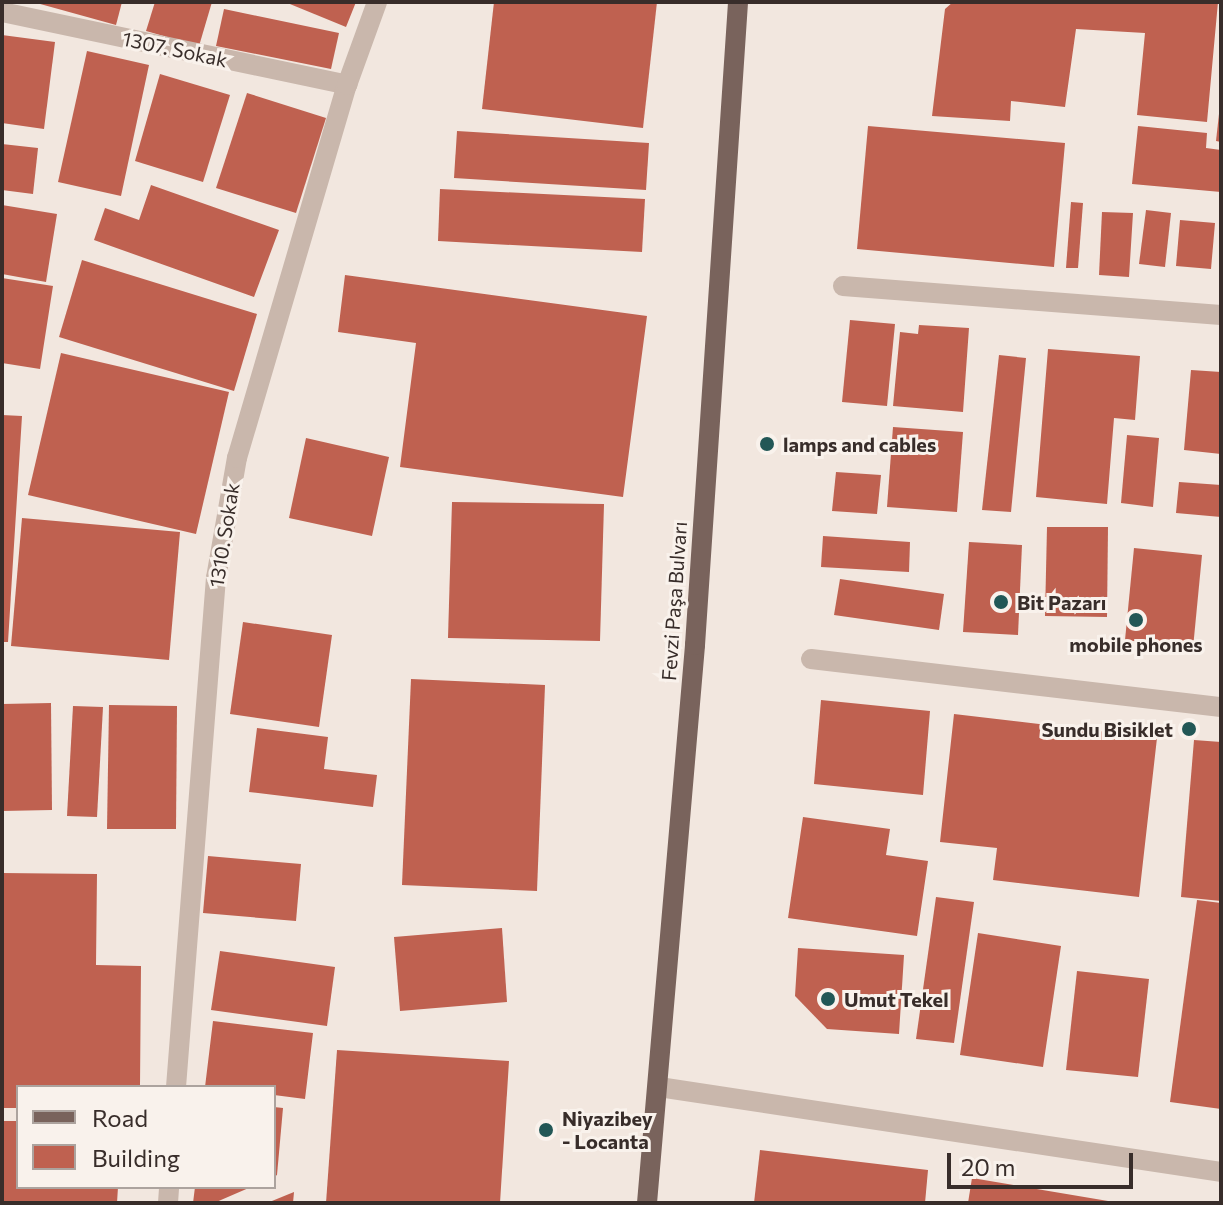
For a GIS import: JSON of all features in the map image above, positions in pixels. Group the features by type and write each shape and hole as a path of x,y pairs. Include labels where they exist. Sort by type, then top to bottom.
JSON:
{"main road":[{"name":"Fevzi Paşa Bulvarı","path":"647,1203 699,583 738,2"}],"street":[{"name":"1310. Sokak","path":"176,1085 216,578 237,458 347,85 377,2"},
{"name":"1307. Sokak","path":"2,12 347,85"},
{"path":"843,286 1221,315"},
{"path":"811,659 1221,707"},
{"path":"659,1087 1221,1172"}],"building":[{"path":"33,2 122,2 116,25"},
{"path":"155,2 212,2 199,46 146,31"},
{"path":"285,2 356,2 346,27"},
{"path":"494,2 657,2 643,128 482,109"},
{"path":"953,2 1218,2 1207,122 1137,115 1145,33 1076,29 1065,107 1011,101 1010,121 932,116 945,9"},
{"path":"224,9 339,33 331,69 216,46"},
{"path":"2,35 55,42 44,129 2,123"},
{"path":"87,51 149,65 121,196 58,182"},
{"path":"160,74 230,95 203,182 135,161"},
{"path":"247,93 326,118 296,213 216,188"},
{"path":"1221,114 1221,142 1216,141"},
{"path":"868,126 1065,143 1054,267 857,249"},
{"path":"1138,126 1207,133 1206,148 1221,150 1221,192 1132,184"},
{"path":"457,131 649,143 646,190 454,178"},
{"path":"2,144 38,148 33,194 2,190"},
{"path":"151,185 279,230 254,297 94,240 105,208 139,220"},
{"path":"440,189 645,199 642,252 438,241"},
{"path":"1071,202 1083,203 1078,268 1066,268"},
{"path":"2,205 57,214 46,282 2,274"},
{"path":"1146,210 1171,213 1165,267 1139,264"},
{"path":"1102,212 1133,213 1129,277 1099,275"},
{"path":"1180,220 1215,223 1211,269 1176,266"},
{"path":"82,260 257,314 234,391 59,337"},
{"path":"345,275 647,316 623,497 400,467 416,343 338,332"},
{"path":"2,278 53,286 40,369 2,363"},
{"path":"850,320 895,324 887,406 842,402"},
{"path":"919,325 969,328 963,412 893,406 900,332 918,334"},
{"path":"1048,349 1140,356 1135,420 1114,418 1107,504 1036,497"},
{"path":"61,353 229,392 196,534 28,495"},
{"path":"999,355 1026,358 1011,512 982,510"},
{"path":"1191,370 1221,372 1221,454 1184,450"},
{"path":"2,415 22,416 8,642 2,642"},
{"path":"893,427 963,432 957,512 887,507"},
{"path":"1127,435 1159,438 1153,507 1121,503"},
{"path":"306,438 389,457 372,536 289,518"},
{"path":"836,472 881,475 877,514 832,511"},
{"path":"1179,482 1221,485 1221,517 1176,513"},
{"path":"452,502 604,504 600,641 448,638"},
{"path":"22,518 180,532 169,660 11,646"},
{"path":"1047,527 1108,527 1107,617 1045,616"},
{"path":"823,536 910,542 909,572 821,567"},
{"path":"969,542 1022,545 1018,635 963,632"},
{"path":"1134,548 1202,555 1193,648 1125,640"},
{"path":"840,579 944,594 939,630 834,615"},
{"path":"243,622 332,635 319,727 230,714"},
{"path":"411,679 545,685 537,891 402,885"},
{"path":"821,700 930,711 923,795 814,784"},
{"path":"51,703 52,810 2,811 2,704"},
{"path":"109,705 177,706 176,829 107,829"},
{"path":"73,706 103,707 97,817 67,816"},
{"path":"954,714 1157,738 1139,897 993,880 997,848 940,842"},
{"path":"257,728 328,737 324,769 377,775 373,807 249,792"},
{"path":"1194,740 1221,742 1221,901 1181,897"},
{"path":"803,817 890,829 886,855 928,861 917,936 788,918"},
{"path":"208,856 301,864 296,921 203,913"},
{"path":"2,873 97,874 96,965 141,966 140,1085 16,1085 16,1108 2,1108"},
{"path":"936,897 974,902 954,1043 916,1039"},
{"path":"1197,900 1221,903 1221,1109 1170,1102"},
{"path":"502,928 507,1002 400,1011 394,937"},
{"path":"978,933 1061,946 1043,1067 960,1055"},
{"path":"798,948 904,955 899,1034 827,1029 795,996"},
{"path":"220,951 335,967 327,1026 211,1010"},
{"path":"1077,971 1149,979 1138,1077 1066,1070"},
{"path":"213,1021 313,1033 305,1099 276,1095 276,1085 205,1085"},
{"path":"337,1050 509,1061 500,1203 326,1203"},
{"path":"276,1107 283,1108 276,1176"},
{"path":"2,1121 16,1121 16,1189 118,1189 117,1203 2,1203"},
{"path":"760,1150 928,1170 925,1203 754,1203"},
{"path":"972,1178 1108,1201 1108,1203 968,1203"},
{"path":"195,1189 246,1189 214,1203 193,1203"},
{"path":"294,1192 293,1203 267,1203"}],"place":[{"name":"lamps and cables","path":"767,444"},
{"name":"Bit Pazarı","path":"1001,602"},
{"name":"mobile phones","path":"1136,620"},
{"name":"Sundu Bisiklet","path":"1189,729"},
{"name":"Umut Tekel","path":"828,999"},
{"name":"Niyazibey - Locanta","path":"546,1130"}]}
